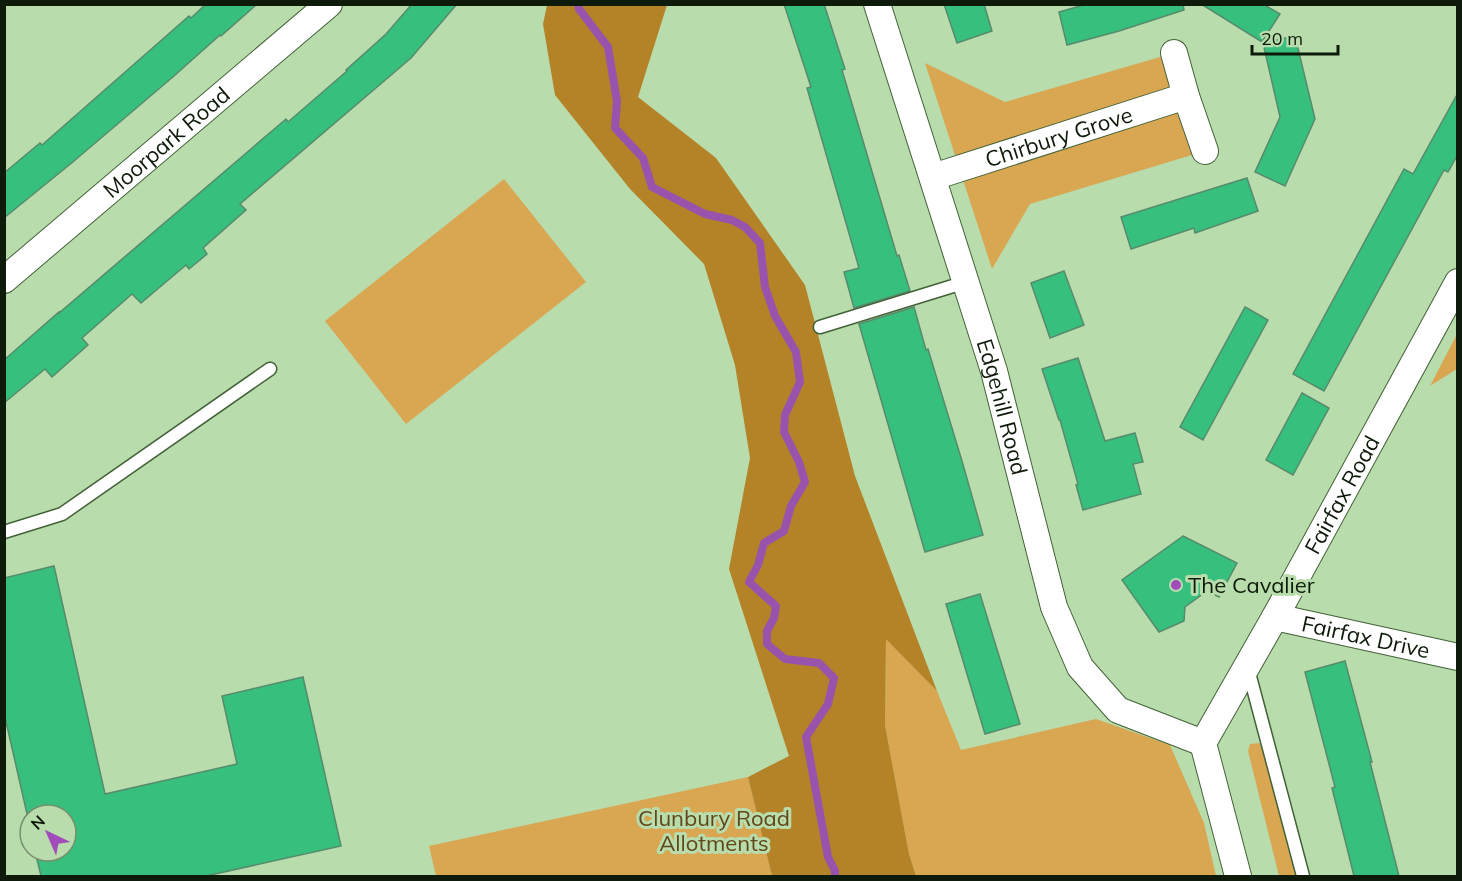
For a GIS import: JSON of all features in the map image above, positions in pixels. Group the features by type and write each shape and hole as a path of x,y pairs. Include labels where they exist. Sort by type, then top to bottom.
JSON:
{"street":[{"name":"Moorpark Road","path":"4,280 329,4"},
{"name":"Edgehill Road","path":"876,4 994,370 1054,607 1080,667 1118,710 1203,743"},
{"path":"1174,53 1205,151"},
{"name":"Chirbury Grove","path":"933,177 1186,96"},
{"name":"Fairfax Road","path":"1203,743 1275,618 1458,282"},
{"name":"Fairfax Drive","path":"1275,618 1458,657"},
{"path":"1203,743 1238,876"}],"lane":[{"path":"820,327 966,282"},
{"path":"4,532 62,514 270,369"},
{"path":"1247,664 1304,876"}],"green space":[{"path":"1174,53 1205,151 1030,204 992,269 925,63 1005,102"},
{"path":"504,179 586,282 406,424 325,321"},
{"path":"1457,334 1457,369 1430,386"},
{"path":"886,638 937,691 961,750 1096,719 1170,745 1204,823 1216,876 916,876 909,854 885,725"},
{"path":"1259,743 1264,749 1296,876 1279,876 1248,751 1250,744"},
{"name":"Clunbury Road Allotments","path":"748,777 772,876 436,876 429,846"}],"shaded area":[{"path":"547,5 667,5 638,97 716,158 805,285 855,476 937,691 886,639 885,725 909,854 916,876 772,876 748,777 789,756 729,569 750,458 735,365 704,264 630,189 555,95 543,24"}],"building":[{"path":"206,4 257,4 4,218 4,173 40,143 42,145 189,16 191,18"},
{"path":"412,4 457,4 411,58 240,204 246,210 203,248 207,254 189,269 186,265 141,303 132,294 82,338 88,345 52,377 45,369 4,403 4,360 286,119 288,122 347,71 386,34"},
{"path":"784,4 824,4 845,69 842,70 897,256 899,255 910,291 854,308 844,272 859,268 807,88 811,87"},
{"path":"944,4 984,4 992,31 957,43"},
{"path":"1087,4 1183,4 1184,10 1067,45 1059,12"},
{"path":"1201,4 1263,4 1280,14 1262,42"},
{"path":"1295,36 1315,119 1285,186 1255,172 1280,117 1263,43"},
{"path":"1458,93 1458,154 1448,172 1444,170 1324,391 1293,374 1404,169 1413,174"},
{"path":"1247,178 1258,211 1195,233 1194,228 1131,249 1121,217"},
{"path":"1064,271 1084,325 1050,338 1031,283"},
{"path":"914,307 983,535 925,552 859,324"},
{"path":"1245,307 1268,320 1203,440 1180,427"},
{"path":"1078,358 1105,441 1135,433 1143,462 1133,464 1141,494 1083,510 1060,420 1042,369"},
{"path":"1302,393 1329,408 1293,475 1266,460"},
{"name":"The Cavalier","path":"1183,536 1237,563 1219,597 1207,591 1185,607 1184,621 1159,632 1122,580"},
{"path":"54,566 105,794 237,764 222,696 303,677 341,846 206,876 41,876 38,863 78,863 78,803 25,803 4,713 4,578"},
{"path":"980,594 1020,724 985,734 946,604"},
{"path":"1345,661 1399,876 1354,876 1332,788 1335,787 1305,672"}],"waterway":[{"path":"578,4 579,9 608,47 617,101 615,128 643,158 652,187 705,214 732,220 745,227 760,243 765,287 775,316 796,352 800,382 785,415 784,432 799,462 805,482 791,506 784,531 764,543 758,565 749,582 776,606 774,618 767,631 767,644 785,659 819,663 834,678 828,704 806,737 828,857 835,876"}],"place":[{"name":"The Cavalier","path":"1176,585"}]}
